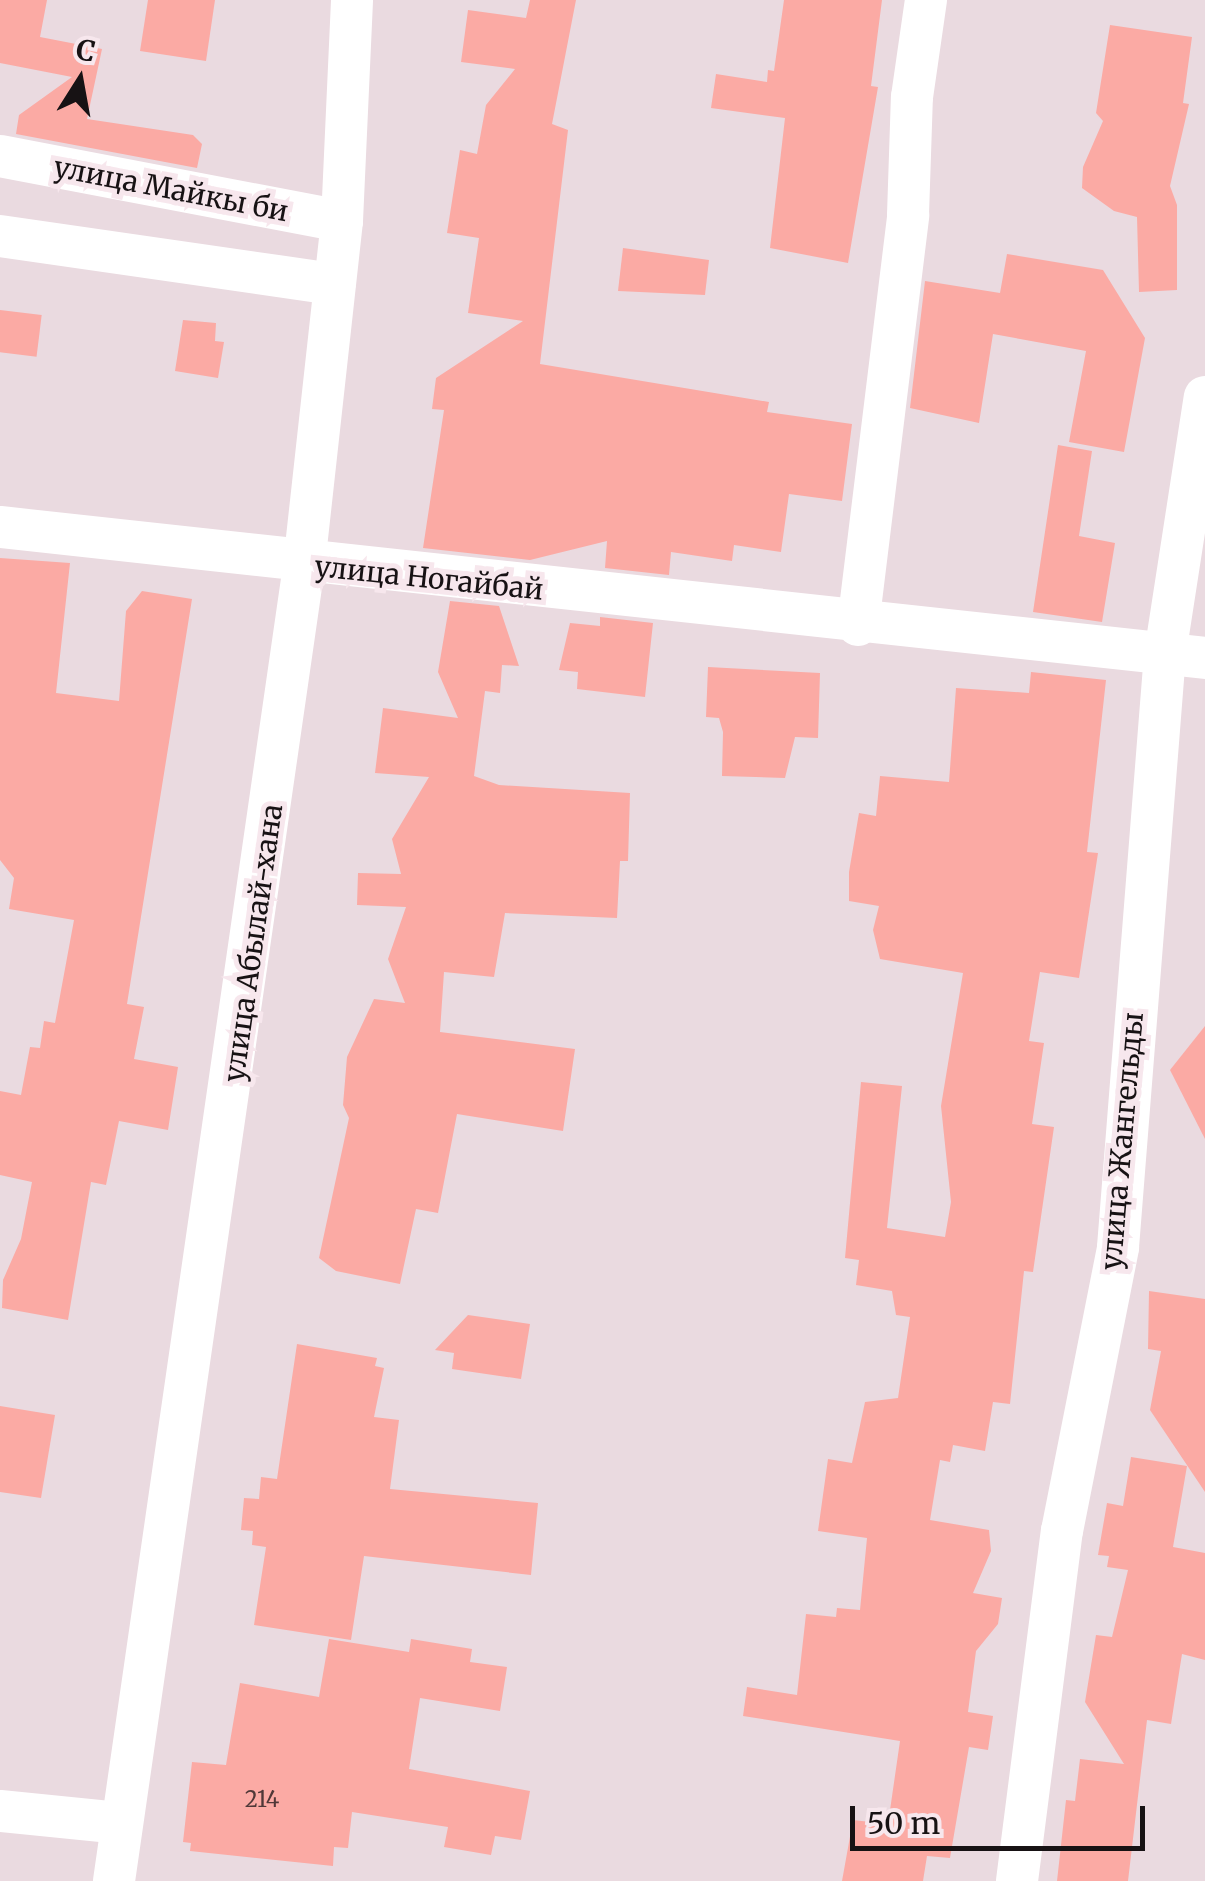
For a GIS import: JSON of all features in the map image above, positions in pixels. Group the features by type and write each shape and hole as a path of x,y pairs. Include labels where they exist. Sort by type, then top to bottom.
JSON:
{"street":[{"name":"улица Абылай-хана","path":"114,1881 304,565 342,221 352,0"},
{"path":"858,624 908,215 912,97 926,0"},
{"name":"улица Майкы би","path":"0,156 342,221"},
{"path":"0,236 335,284"},
{"name":"улица Жангельды","path":"1018,1881 1062,1531 1118,1247 1185,656 1205,397"},
{"name":"улица Ногайбай","path":"0,527 304,565 1185,656"},
{"path":"0,1811 121,1823"}],"building":[{"path":"0,0 47,0 40,37 102,49 87,119 193,135 202,144 197,168 16,134 19,115 72,77 0,63"},
{"path":"148,0 215,0 206,61 140,51"},
{"path":"530,0 576,0 552,124 568,130 540,364 769,402 767,412 852,424 842,501 789,494 781,552 734,545 732,561 671,552 669,575 605,568 607,541 530,560 423,548 444,410 432,409 436,378 523,321 468,313 479,238 447,233 460,150 477,154 486,105 515,69 461,62 468,10 526,18"},
{"path":"784,0 882,0 871,86 878,87 848,263 770,248 785,118 711,108 716,74 767,82 768,70 774,71"},
{"path":"1110,25 1192,37 1183,103 1189,104 1170,186 1177,205 1177,290 1139,292 1137,217 1114,211 1082,188 1083,167 1103,121 1096,113"},
{"path":"623,248 709,260 705,295 618,291"},
{"path":"1007,254 1103,270 1145,338 1124,452 1069,442 1086,351 993,334 979,423 910,408 925,281 1000,293"},
{"path":"0,310 42,315 37,357 0,352"},
{"path":"183,320 216,323 215,341 224,342 218,378 175,371"},
{"path":"1058,445 1092,451 1079,536 1115,543 1102,622 1033,612"},
{"path":"0,558 70,563 56,693 119,701 126,611 142,591 192,599 127,1004 144,1007 134,1059 178,1067 168,1130 119,1121 106,1185 91,1182 68,1320 2,1308 3,1280 21,1239 32,1182 0,1175 0,1091 21,1095 30,1047 40,1048 44,1021 55,1023 74,920 9,909 14,878 0,860"},
{"path":"450,601 499,606 519,666 502,665 500,693 485,691 474,776 499,785 630,793 628,861 620,861 617,918 505,913 494,977 444,972 440,1032 575,1049 563,1131 457,1114 438,1213 416,1209 400,1284 336,1271 319,1258 349,1118 343,1105 347,1057 374,999 405,1003 388,959 406,907 357,905 358,873 401,874 392,839 429,777 375,773 383,708 458,718 438,672"},
{"path":"600,617 653,623 645,697 577,689 578,672 559,670 570,623 600,626"},
{"path":"708,667 820,673 818,738 795,737 785,778 722,776 723,732 719,718 706,717"},
{"path":"1031,672 1106,680 1087,852 1098,853 1079,978 1040,972 1029,1041 1044,1043 1032,1124 1054,1127 1033,1272 1024,1271 1010,1404 993,1402 985,1451 953,1445 950,1462 940,1460 930,1520 989,1530 991,1551 973,1593 1002,1598 998,1624 976,1651 968,1712 993,1716 988,1750 969,1747 950,1858 927,1856 923,1881 842,1881 853,1820 888,1824 900,1741 743,1716 747,1687 797,1695 806,1614 836,1617 837,1608 860,1610 867,1538 818,1531 828,1459 852,1463 865,1402 898,1398 910,1317 896,1315 892,1291 856,1285 859,1260 845,1258 861,1082 902,1086 887,1228 945,1237 951,1202 941,1106 963,973 880,959 873,930 879,906 849,901 849,872 859,813 876,816 880,776 949,782 956,688 1029,693"},
{"path":"1205,1026 1205,1139 1170,1070"},
{"path":"1149,1291 1205,1299 1205,1492 1150,1410 1161,1351 1148,1349"},
{"path":"468,1315 530,1324 521,1379 452,1369 454,1353 435,1350"},
{"path":"297,1344 377,1358 375,1366 384,1368 374,1417 399,1420 390,1489 538,1503 531,1575 364,1556 351,1640 254,1625 266,1547 252,1545 253,1531 241,1530 244,1498 259,1499 261,1477 277,1479"},
{"path":"0,1406 55,1415 41,1498 0,1492"},
{"path":"1131,1457 1187,1466 1173,1547 1205,1553 1205,1660 1182,1654 1171,1724 1147,1720 1128,1881 1057,1881 1066,1800 1075,1801 1080,1759 1124,1764 1085,1702 1096,1635 1112,1637 1128,1570 1107,1567 1109,1556 1098,1555 1107,1503 1123,1506"},
{"path":"329,1639 409,1652 411,1639 472,1649 470,1662 507,1667 500,1711 420,1698 409,1769 530,1791 521,1840 495,1836 491,1855 444,1847 448,1827 352,1812 348,1848 334,1847 333,1866 190,1851 191,1843 183,1842 192,1762 226,1765 240,1683 319,1697"}]}
